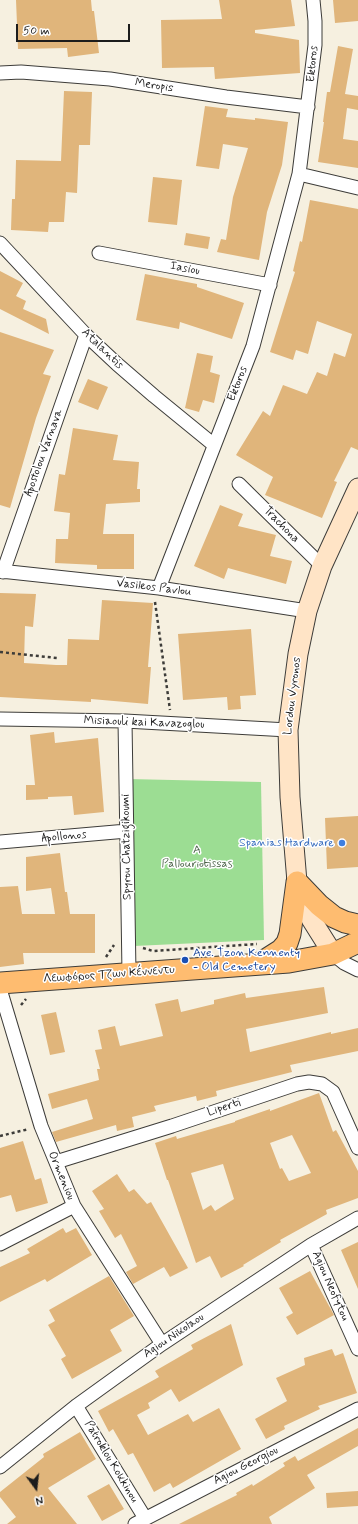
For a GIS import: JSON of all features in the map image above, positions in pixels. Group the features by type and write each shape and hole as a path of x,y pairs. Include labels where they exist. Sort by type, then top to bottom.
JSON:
{"main road":[{"path":"298,882 318,905 334,917 345,922 358,925"},
{"path":"257,965 281,950 287,943 292,923 298,882"},
{"name":"Λεωφόρος Τζων Κέννεντυ","path":"0,983 289,962 332,954 358,942"}],"street":[{"name":"Ektoros","path":"156,588 253,346 300,174 315,45 313,0"},
{"name":"Meropis","path":"0,73 21,72 110,79 226,97 308,107"},
{"path":"300,174 358,188"},
{"name":"Atalantis","path":"0,242 86,335 154,396 214,445"},
{"name":"Iasiou","path":"99,253 270,286"},
{"name":"Apostolou Varnava","path":"1,572 86,335"},
{"name":"Trachona","path":"239,484 322,566"},
{"name":"Lordou Vyronos","path":"332,954 311,919 298,882 290,797 288,730 298,654 307,611 322,566 357,492"},
{"name":"Vasileos Pavlou","path":"1,572 156,588 307,611"},
{"name":"Misiaouli kai Kavazoglou","path":"0,719 125,721 288,730"},
{"name":"Spyrou Chatzigikoumi","path":"125,721 129,973"},
{"name":"Apollonos","path":"0,842 127,831"},
{"path":"332,954 344,963 358,970"},
{"name":"Ormeniou","path":"0,989 41,1126 74,1206 162,1344"},
{"name":"Liperti","path":"56,1162 172,1126 297,1084 309,1082 322,1084 333,1092 358,1148"},
{"path":"0,1244 74,1206"},
{"name":"Agiou Nikolaou","path":"0,1467 76,1406 162,1344 311,1245 358,1218"},
{"name":"Agiou Neofytou","path":"311,1245 358,1349"},
{"name":"Patroklou Kokkinou","path":"76,1406 140,1521"},
{"name":"Agiou Georgiou","path":"140,1521 358,1409"}],"path":[{"path":"156,588 172,724"},
{"path":"0,652 57,658"},
{"path":"129,936 139,936 143,949 153,951 259,944"},
{"path":"0,1136 41,1126"}],"green space":[{"name":"A Pallouriotissas","path":"128,779 261,782 264,940 134,946"}],"building":[{"path":"16,0 91,0 92,11 94,11 99,53 68,57 67,48 18,49"},
{"path":"219,0 291,0 295,26 255,30 255,33 299,40 300,73 215,79 214,67 162,68 161,20 222,19"},
{"path":"333,0 358,0 358,21 335,23"},
{"path":"338,46 353,49 345,94 358,96 358,110 347,108 343,139 358,141 358,168 318,162 327,92 330,92"},
{"path":"64,91 92,92 90,145 79,145 77,193 66,192 64,222 49,222 48,232 11,230 12,199 15,199 16,160 61,161"},
{"path":"205,106 228,109 226,117 255,120 255,118 288,122 282,165 267,212 259,260 217,252 221,239 226,240 233,197 248,148 223,144 219,169 196,166"},
{"path":"153,177 182,180 177,225 148,222"},
{"path":"310,200 358,209 358,450 351,447 334,481 337,482 322,518 265,495 273,477 236,455 263,411 270,416 283,385 307,394 317,372 327,376 334,353 345,357 352,334 317,321 308,354 296,350 293,360 270,352 295,272 293,271 300,241 302,242"},
{"path":"186,233 210,237 208,249 184,245"},
{"path":"0,271 23,283 16,296 26,301 23,309 46,319 49,334 0,309"},
{"path":"145,274 197,284 197,287 244,303 232,339 180,322 179,329 136,320"},
{"path":"0,332 54,350 43,374 51,376 36,418 10,508 0,505"},
{"path":"197,353 213,356 210,372 220,375 214,403 203,400 199,412 185,408"},
{"path":"88,379 108,387 98,410 78,402"},
{"path":"73,428 118,435 113,460 139,462 137,489 140,489 140,502 106,504 103,534 134,534 134,569 97,569 97,565 55,563 56,539 68,539 70,513 54,511 59,474 65,475"},
{"path":"220,505 243,514 238,526 276,535 270,556 292,561 286,584 228,568 224,579 194,566"},
{"path":"0,593 36,594 33,627 25,626 24,663 67,665 68,639 99,640 102,600 153,603 148,667 151,667 148,704 91,699 91,702 0,697"},
{"path":"251,629 256,695 240,696 241,709 228,710 227,697 183,700 178,634"},
{"path":"54,732 55,743 98,738 104,812 74,815 72,796 26,800 26,785 35,785 30,735"},
{"name":"Spanias Hardware","path":"358,816 358,867 327,869 325,818"},
{"path":"60,853 65,892 67,892 70,914 95,914 95,953 23,953 24,964 0,967 0,887 18,886 22,914 55,914 51,888 26,891 26,857"},
{"path":"324,987 328,1013 246,1029 250,1052 331,1032 331,1034 358,1028 358,1051 290,1065 292,1072 216,1091 217,1096 197,1101 196,1096 154,1106 156,1111 132,1117 134,1127 117,1131 116,1125 56,1142 52,1132 93,1119 87,1099 52,1109 48,1094 99,1080 97,1069 100,1069 95,1050 102,1049 98,1030 115,1026 120,1046 163,1036 155,1004 178,999 181,1012 214,1004 214,1000 245,993 246,998"},
{"path":"56,1012 65,1052 50,1055 41,1015"},
{"path":"319,1093 333,1132 336,1130 358,1171 358,1198 326,1210 327,1214 280,1240 281,1242 243,1265 244,1266 221,1278 210,1256 196,1263 155,1143 176,1136 177,1139 235,1122 270,1109 270,1111","holes":["292,1135 311,1173 289,1181 282,1168 280,1169 270,1143","223,1164 234,1199 215,1211 211,1205 203,1210 191,1173"]},
{"path":"23,1141 35,1180 41,1178 48,1203 16,1212 11,1195 0,1198 0,1148"},
{"path":"117,1174 129,1192 134,1189 147,1204 151,1202 188,1268 170,1277 164,1267 133,1284 126,1272 137,1266 121,1234 115,1238 99,1211 104,1209 92,1191"},
{"path":"63,1228 66,1233 76,1228 92,1255 47,1282 45,1279 0,1302 0,1267 30,1253 27,1249"},
{"path":"358,1242 358,1289 341,1250"},
{"path":"310,1271 334,1315 297,1335 286,1317 293,1313 279,1288"},
{"path":"109,1276 134,1316 110,1330 122,1351 72,1379 61,1359 66,1356 48,1325 55,1321 49,1310"},
{"path":"231,1324 243,1365 179,1402 171,1389 148,1403 150,1408 137,1415 148,1435 188,1414 193,1422 219,1408 241,1449 173,1488 170,1483 154,1492 133,1453 128,1455 113,1429 109,1432 98,1411 159,1377 155,1371 193,1349 191,1345"},
{"path":"332,1349 335,1356 343,1353 357,1393 318,1406 320,1409 284,1426 285,1429 266,1439 255,1419 287,1401 276,1378 305,1365 304,1358"},
{"path":"358,1428 358,1446 307,1475 315,1488 269,1517 272,1524 179,1524 237,1495 236,1493 252,1484 253,1486 285,1466 283,1463 295,1456 298,1461"},
{"path":"80,1432 96,1459 48,1488 77,1524 7,1524 16,1517 0,1497 0,1492 44,1457 43,1454"},
{"path":"109,1484 124,1509 102,1521 87,1496"},
{"path":"358,1491 358,1506 327,1508 326,1493"}],"place":[{"name":"Spanias Hardware","path":"342,843"},
{"name":"Ave. Tzon Kennenty - Old Cemetery","path":"185,960"}]}
